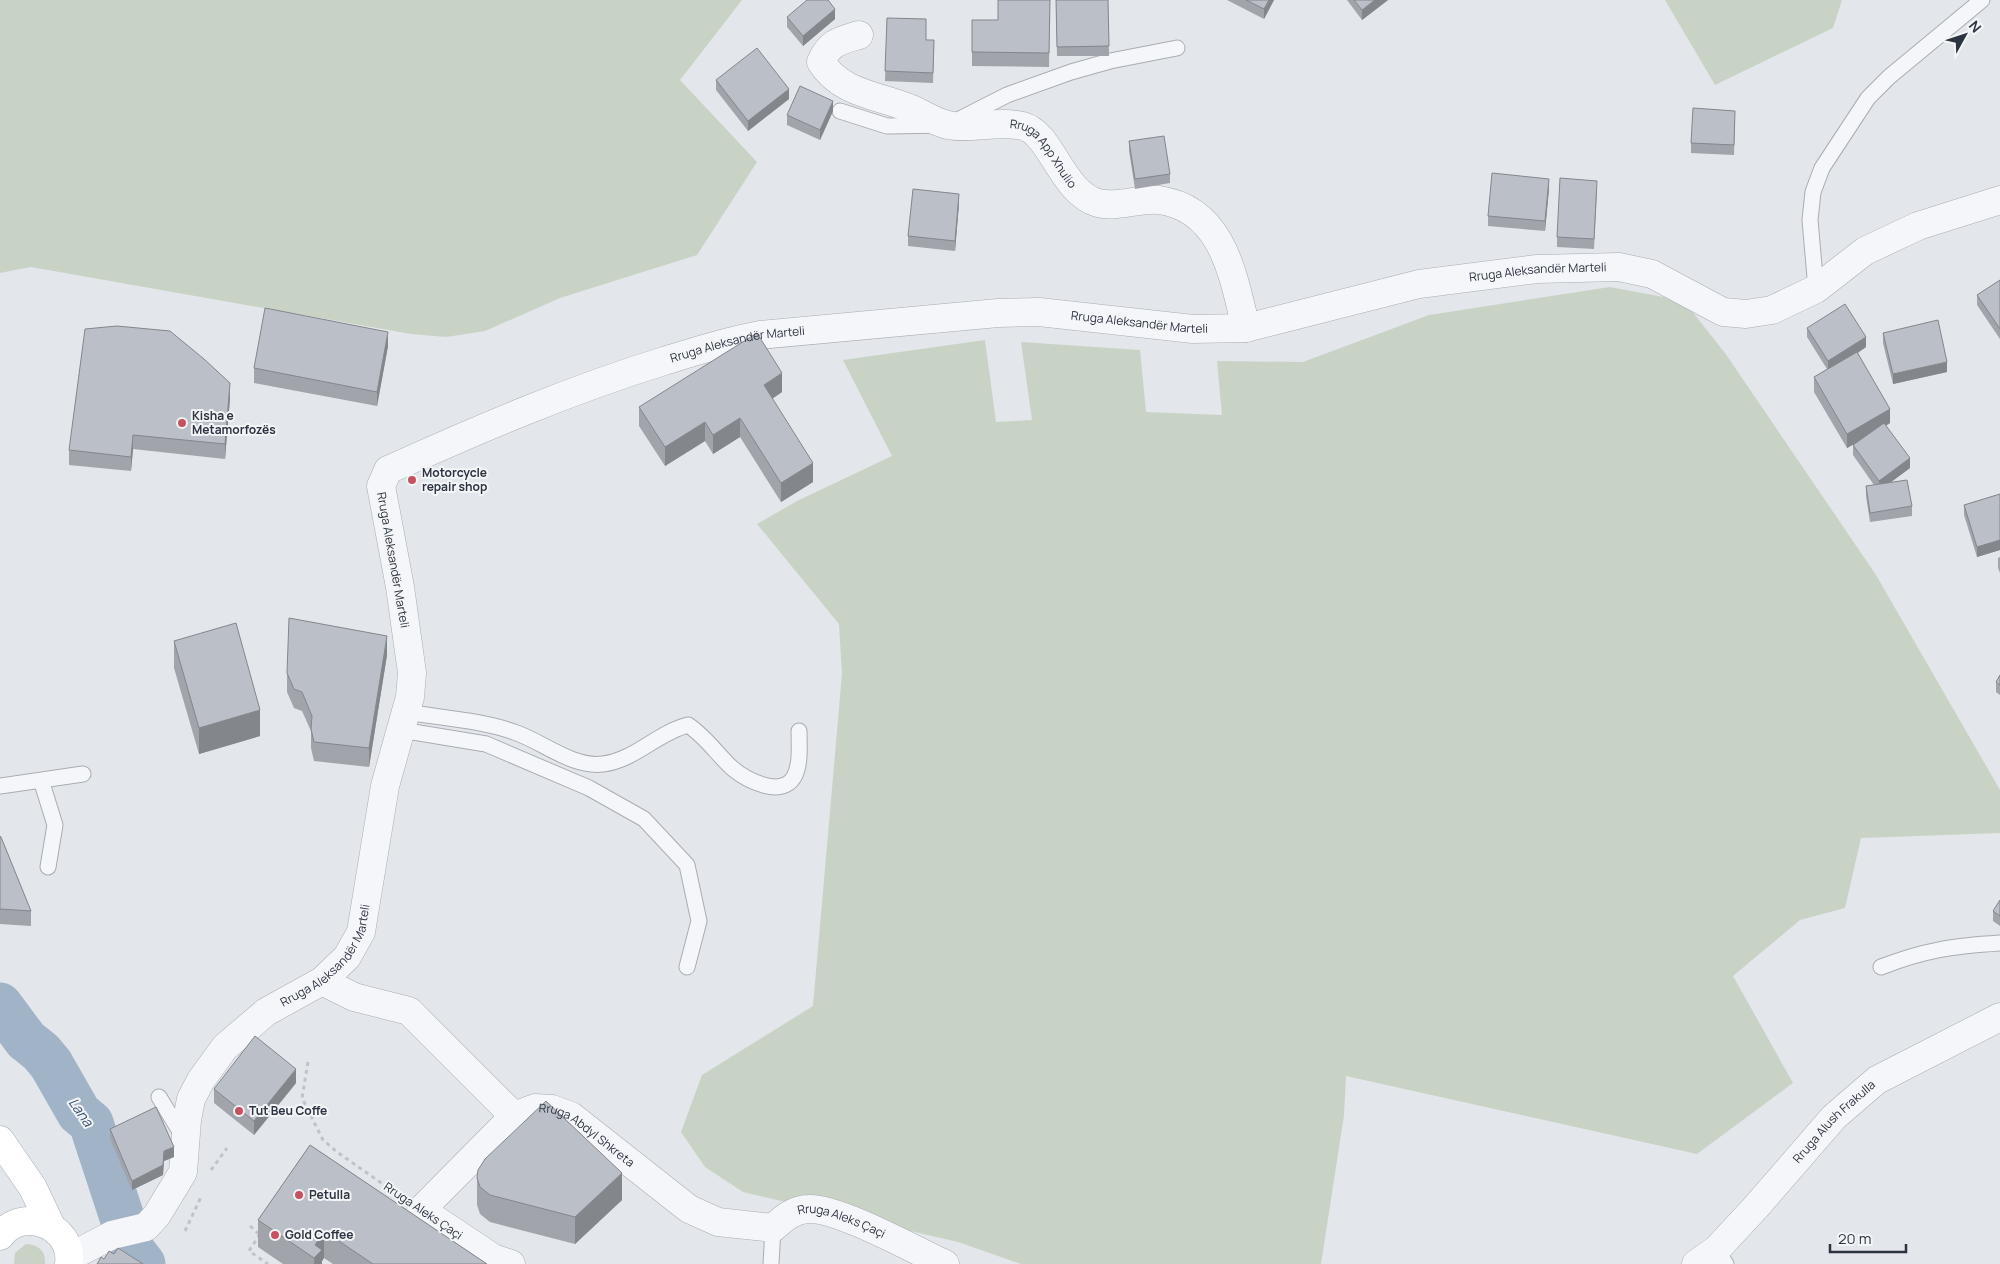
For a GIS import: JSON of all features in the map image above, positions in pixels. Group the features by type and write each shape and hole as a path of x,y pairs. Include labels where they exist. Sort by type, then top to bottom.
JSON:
{"main road":[{"path":"0,1140 33,1188 51,1226"},
{"path":"0,1236 12,1225 24,1221 38,1221 51,1226 60,1234 67,1245 69,1260"}],"street":[{"name":"Rruga App Xhulio","path":"859,35 827,48 821,62 829,74 854,90 908,107 948,125 1006,123 1026,127 1045,145 1063,174 1081,195 1099,203 1157,200 1181,205 1204,220 1219,241 1234,276 1246,328"},
{"name":"Rruga Aleksandër Marteli","path":"69,1260 112,1235 146,1227 157,1215 183,1172 191,1099 201,1080 225,1047 266,1012 322,981 347,957 361,932 386,786 410,697 412,673 400,587 381,486 388,470 480,429 616,376 732,340 760,335 998,313 1039,312 1193,329 1246,328 1419,284 1537,269 1618,267 1652,274 1723,312 1746,314 1772,310 1816,289 1874,247 1918,226 2000,200"},
{"path":"322,981 354,997 409,1011 514,1116"},
{"name":"Rruga Alush Frakulla","path":"1713,1259 1802,1157 1834,1117 1877,1080 2000,1017"},
{"name":"Rruga Abdyl Shkreta","path":"421,1210 514,1116 536,1108 552,1110 571,1116 689,1209 718,1222 773,1228"},
{"name":"Rruga Aleks Çaçi","path":"773,1228 788,1214 809,1209 834,1213 945,1264"},
{"name":"Rruga Aleks Çaçi","path":"421,1210 493,1258 511,1264"}],"lane":[{"path":"1816,289 1810,220 1813,192 1822,168 1868,98 1889,77 1982,0"},
{"path":"840,111 886,126 948,125 1007,95 1071,72 1110,61 1177,48"},
{"path":"403,721 514,732 573,760 600,765 615,762 633,754 679,727 688,724 734,769 756,783 769,786 780,786 792,780 796,771 799,731"},
{"path":"403,721 486,744 589,788 644,819 687,865 699,921 687,967"},
{"path":"0,786 83,774"},
{"path":"41,780 55,826 48,867"},
{"path":"1881,967 1914,954 1948,947 2000,943"},
{"path":"158,1097 186,1141"},
{"path":"771,1264 773,1228"}],"path":[{"name":"Rruga Aleks Çaçi","path":"308,1062 302,1098 323,1140 337,1152 421,1210"},
{"path":"212,1167 227,1148"},
{"path":"250,1226 260,1234"},
{"path":"264,1230 249,1251 268,1264"}],"green space":[{"path":"0,0 742,0 680,80 757,162 697,255 560,298 485,331 446,337 411,334 31,267 0,273"},
{"path":"1665,0 1842,0 1833,28 1715,85"},
{"path":"1610,287 1669,298 1687,305 1725,353 1876,575 2000,790 2000,833 1861,838 1845,908 1800,920 1733,976 1793,1083 1697,1154 1346,1076 1344,1115 1321,1264 1021,1264 958,1242 743,1192 705,1167 681,1132 702,1075 813,1006 842,674 839,624 757,524 797,501 892,456 843,360 985,340 996,422 1032,420 1021,342 1140,350 1146,412 1222,415 1217,361 1303,362 1429,315"},
{"path":"26,1244 38,1247 43,1252 45,1264 14,1264 15,1253"}],"building":[{"path":"807,0 828,0 835,9 803,36 787,17"},
{"path":"998,0 1050,0 1049,53 972,52 972,20 998,20"},
{"path":"1056,0 1108,0 1109,46 1057,47"},
{"path":"1246,0 1269,0 1264,9"},
{"path":"1354,0 1375,0 1362,10"},
{"path":"887,18 926,19 926,40 934,40 933,73 885,71"},
{"path":"757,48 789,89 748,121 716,80"},
{"path":"800,86 833,101 820,130 787,115"},
{"path":"1693,108 1735,111 1734,145 1691,143"},
{"path":"1164,136 1170,174 1135,179 1129,141"},
{"path":"1492,173 1549,179 1545,221 1488,216"},
{"path":"1560,178 1597,181 1594,239 1557,237"},
{"path":"913,189 959,194 955,241 908,236"},
{"path":"2000,280 2000,329 1977,295"},
{"path":"1845,304 1866,337 1828,361 1807,328"},
{"path":"265,308 388,332 377,392 254,368"},
{"path":"1938,320 1947,362 1893,374 1883,333"},
{"path":"117,326 170,331 230,383 225,444 133,435 131,457 69,450 85,329"},
{"path":"757,333 782,373 764,385 813,463 781,483 740,418 713,435 705,422 665,447 639,407"},
{"path":"1857,352 1890,409 1847,434 1814,377"},
{"path":"1884,423 1910,458 1879,481 1853,445"},
{"path":"1907,480 1912,506 1870,513 1866,486"},
{"path":"2000,494 2000,540 1977,547 1964,505"},
{"path":"289,618 387,636 369,748 314,742 311,729 312,716 302,692 294,689 287,673"},
{"path":"236,623 260,710 199,728 174,641"},
{"path":"2000,675 2000,685 1996,682"},
{"path":"1,837 31,911 0,909"},
{"path":"2000,900 2000,916 1993,911"},
{"path":"255,1036 296,1069 254,1121 214,1089"},
{"path":"546,1101 622,1173 575,1217 490,1195 480,1187 477,1178 478,1170 485,1159"},
{"path":"156,1107 174,1147 164,1151 163,1165 132,1181 110,1129"},
{"path":"310,1145 487,1264 373,1264 324,1231 315,1245 322,1250 314,1258 258,1220"},
{"path":"118,1248 143,1264 97,1264 101,1257 104,1259 109,1251 114,1254"}],"waterway":[{"name":"Lana","path":"0,1005 26,1040 41,1052 51,1064 79,1113 91,1123 133,1251 143,1264"}],"place":[{"name":"Kisha e Metamorfozës","path":"182,423"},
{"name":"Motorcycle repair shop","path":"412,480"},
{"name":"Tut Beu Coffe","path":"239,1111"},
{"name":"Petulla","path":"299,1195"},
{"name":"Gold Coffee","path":"275,1235"}]}
